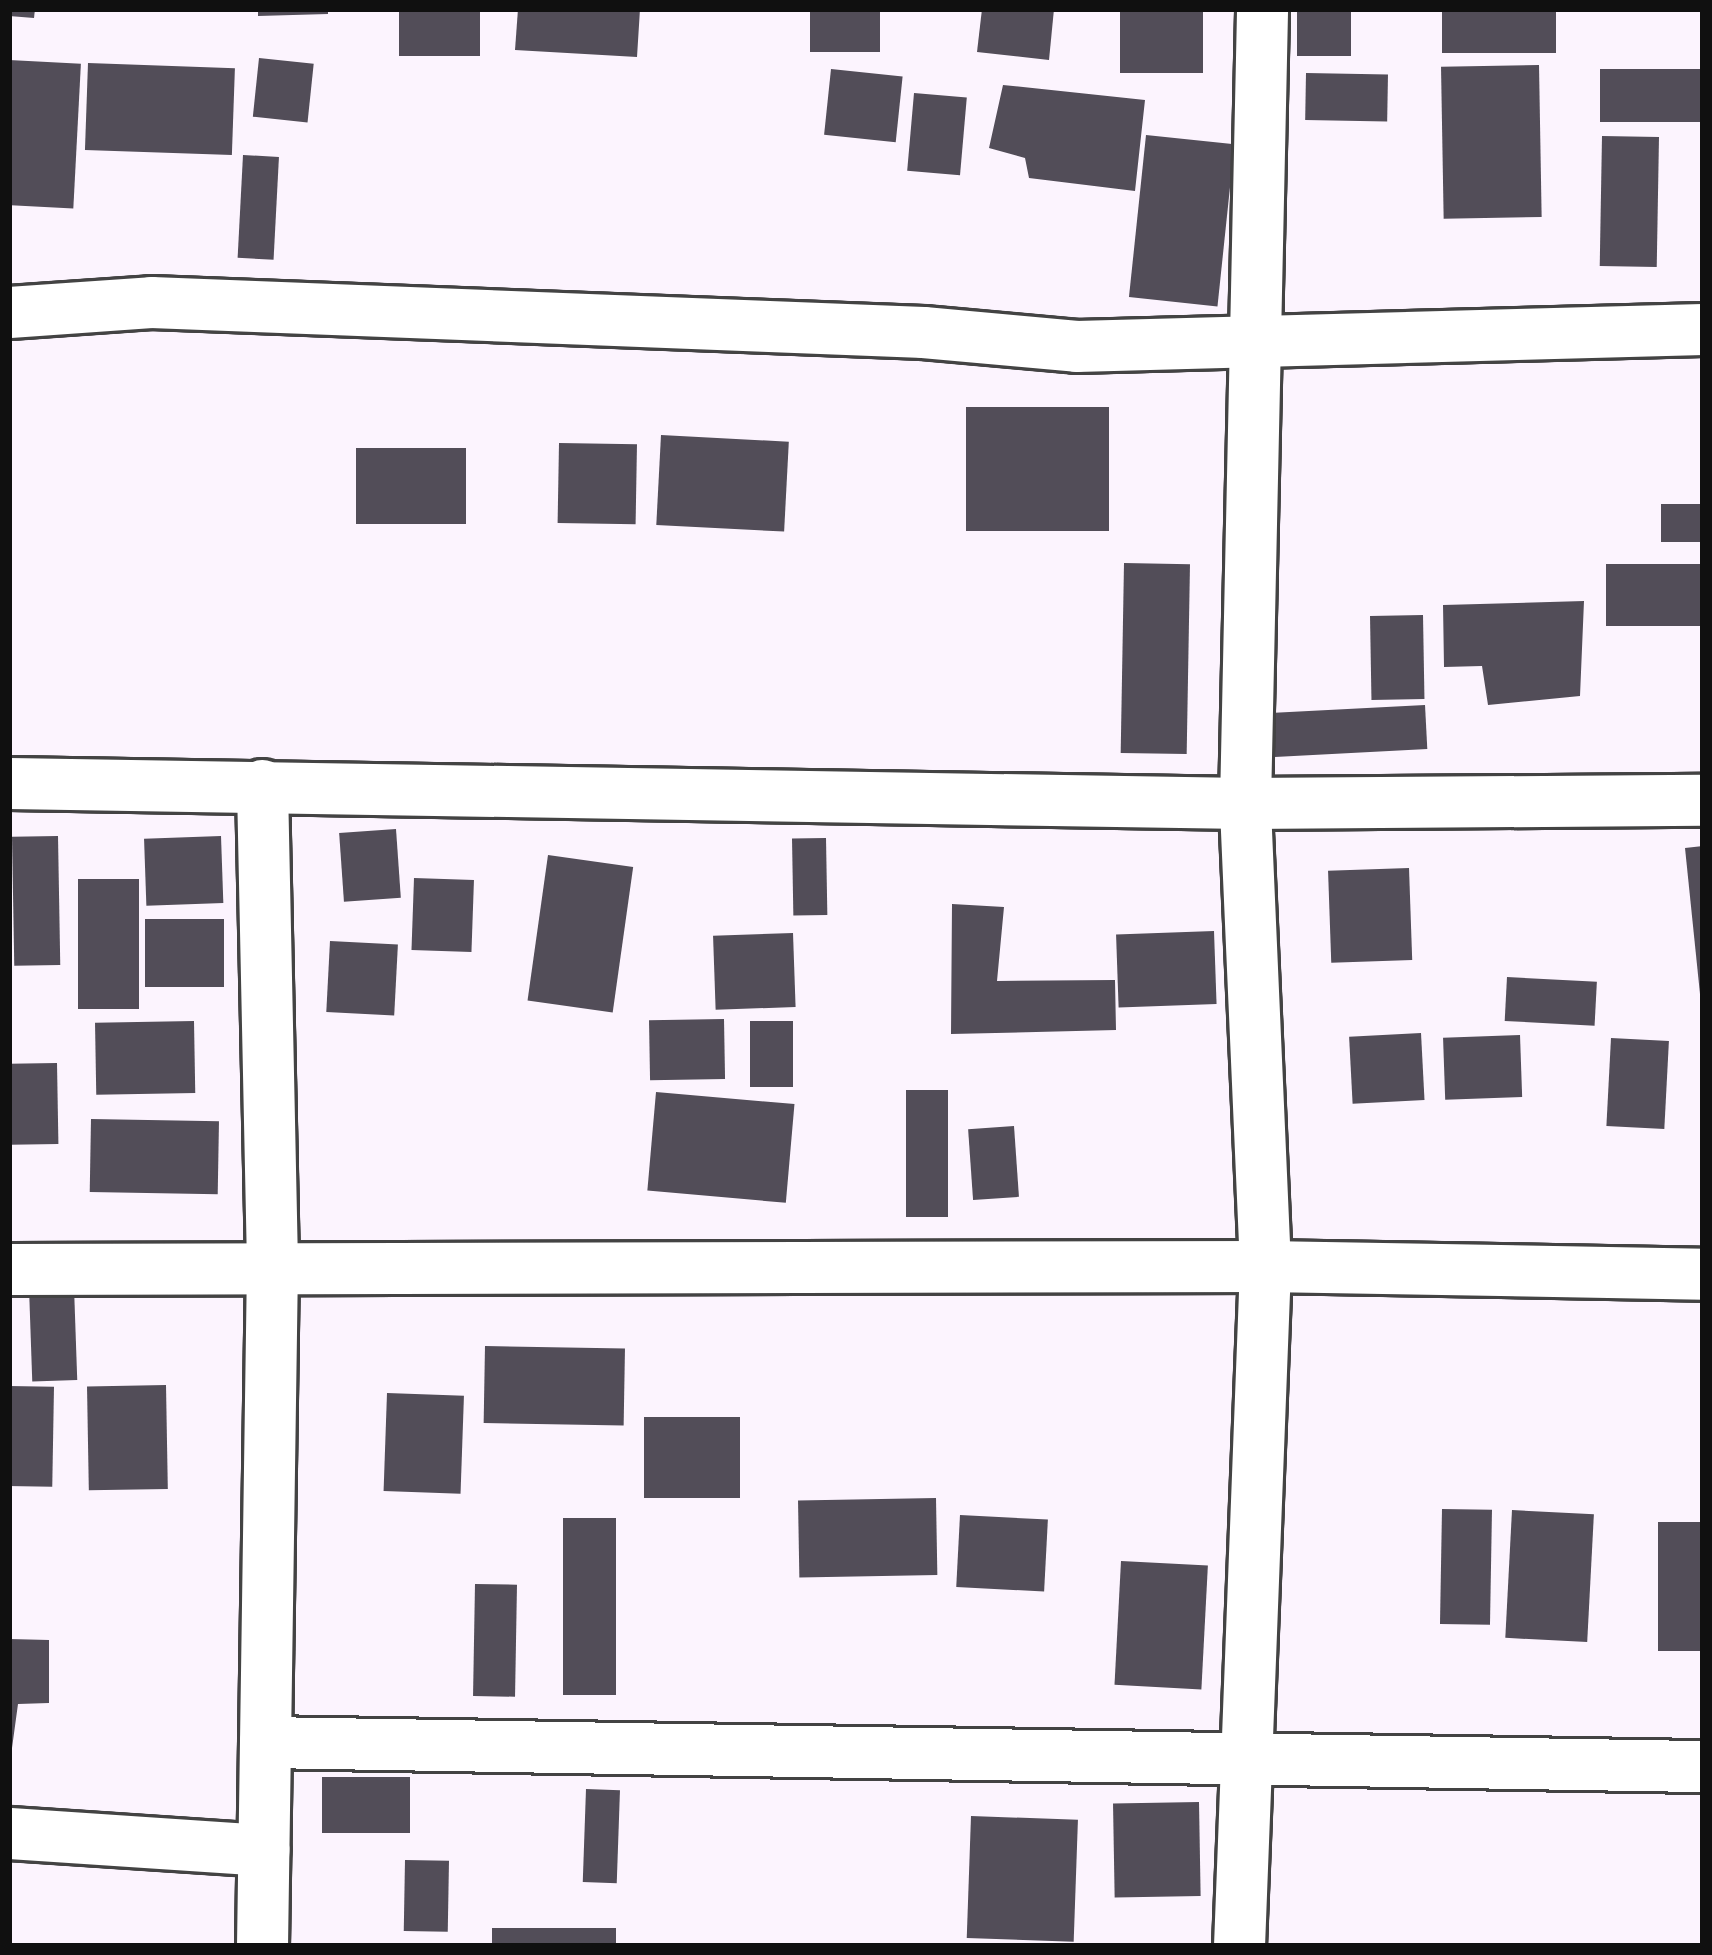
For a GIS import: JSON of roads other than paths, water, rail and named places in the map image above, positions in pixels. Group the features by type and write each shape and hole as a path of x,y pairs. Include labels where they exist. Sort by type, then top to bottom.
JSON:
{"street":[{"path":"1239,1946 1265,1266 1245,803 1262,9"},
{"path":"9,312 151,302 922,332 1076,346 1256,337 1703,329"},
{"path":"9,783 1245,803 1703,800"},
{"path":"262,785 272,1264 262,1946"},
{"path":"9,1269 272,1264 1265,1266 1703,1274"},
{"path":"265,1742 1703,1766"},
{"path":"9,1833 263,1850"}]}
